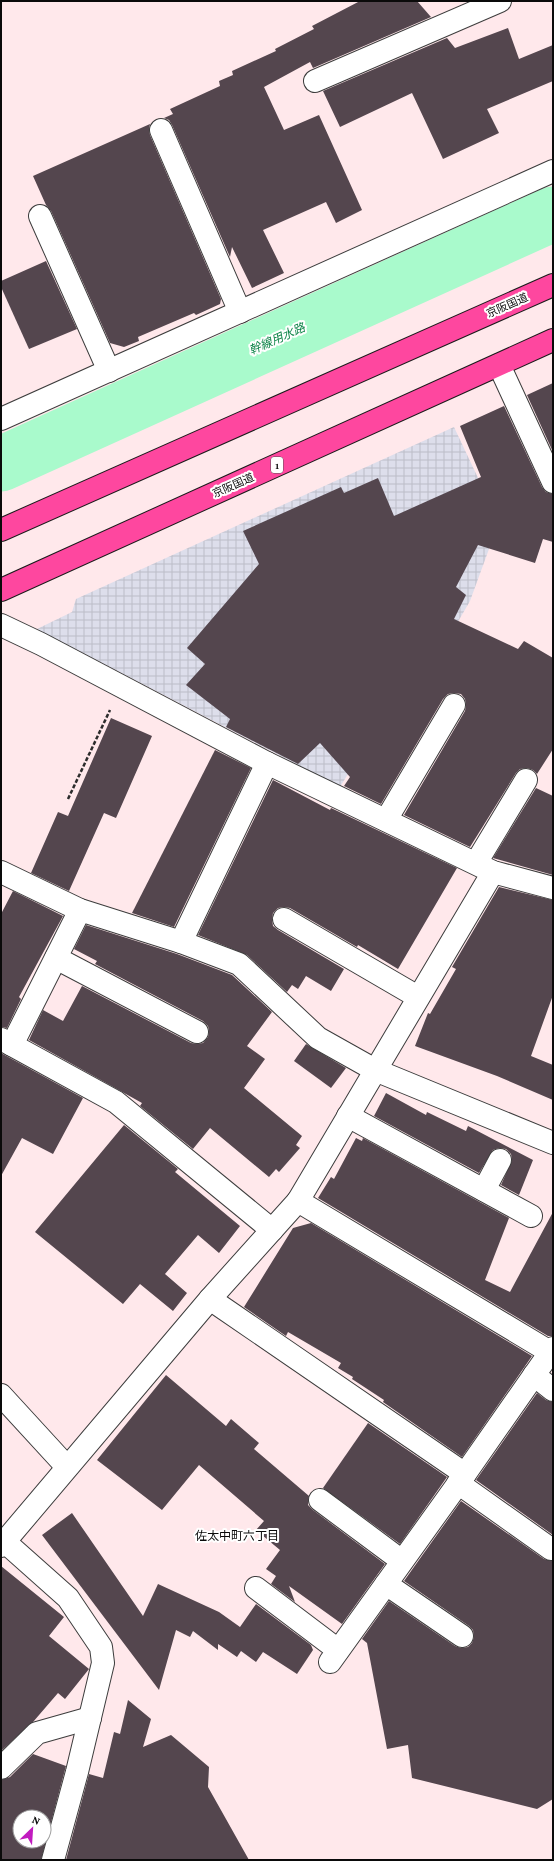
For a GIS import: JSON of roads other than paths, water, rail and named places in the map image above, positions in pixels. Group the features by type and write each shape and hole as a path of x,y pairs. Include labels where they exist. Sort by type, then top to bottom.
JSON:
{"highway":[{"name":"京阪国道","path":"1,530 553,285"},
{"name":"京阪国道","path":"1,590 553,340"}],"street":[{"path":"315,81 500,1"},
{"path":"161,130 240,312"},
{"path":"1,419 553,171"},
{"path":"40,216 109,371"},
{"path":"499,365 553,482"},
{"path":"1,625 267,763 484,867 553,888"},
{"path":"386,820 454,705"},
{"path":"181,942 267,763"},
{"path":"52,1860 77,1772 103,1663 101,1647 68,1598 3,1544 210,1299 298,1201 418,997 526,780"},
{"path":"1,872 80,910 181,942 239,964 318,1038 375,1070 553,1143"},
{"path":"80,910 56,958 6,1042 116,1102 272,1230"},
{"path":"284,919 418,997"},
{"path":"56,958 197,1032"},
{"path":"348,1116 531,1216"},
{"path":"484,1190 500,1160"},
{"path":"256,1588 334,1656 462,1479 552,1350 298,1201"},
{"path":"210,1299 462,1479 551,1549"},
{"path":"534,1374 553,1390"},
{"path":"1,1395 67,1467"},
{"path":"320,1500 402,1561"},
{"path":"386,1584 462,1636"},
{"path":"1,1768 37,1733 90,1718"}],"waterway":[{"name":"幹線用水路","path":"1,464 553,214"}],"district":[{"name":"佐太中町六丁目","path":"237,1536"}]}
